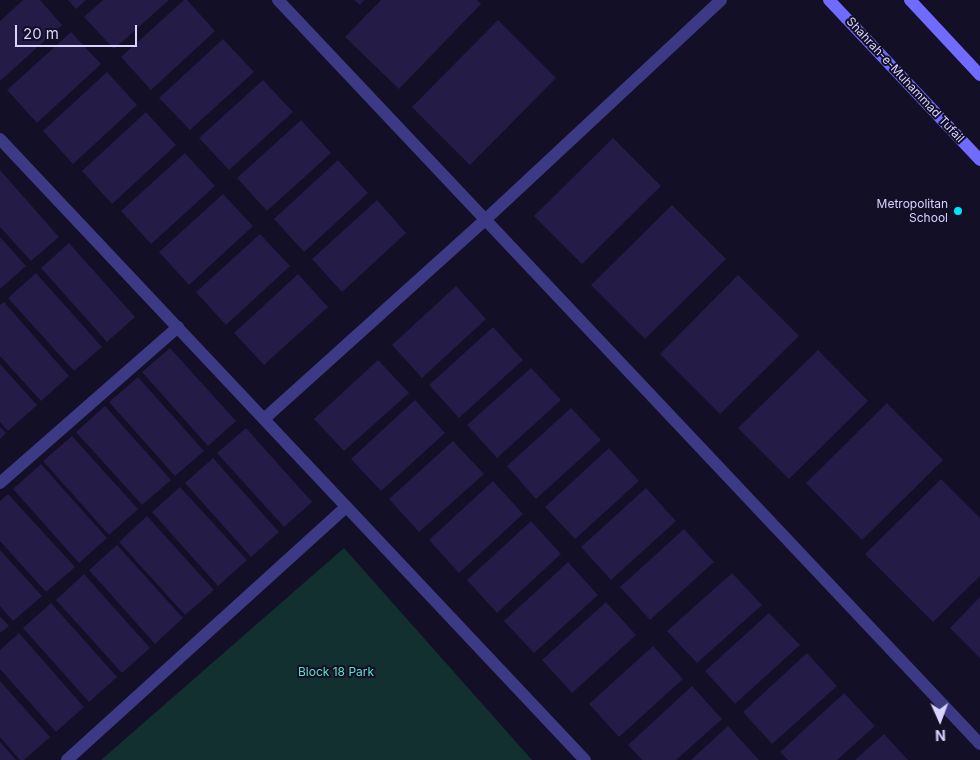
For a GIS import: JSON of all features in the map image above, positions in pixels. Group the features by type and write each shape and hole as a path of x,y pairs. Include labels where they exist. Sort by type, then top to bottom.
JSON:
{"main road":[{"name":"Shahrah-e-Muhammad Tufail","path":"830,0 980,160"},
{"path":"910,0 980,75"}],"street":[{"path":"278,0 980,744"},
{"path":"264,419 485,220 722,0"},
{"path":"0,139 585,760"},
{"path":"0,483 178,327"},
{"path":"67,760 346,507"}],"green space":[{"name":"Block 18 Park","path":"344,548 532,760 101,760"}],"building":[{"path":"23,0 40,0 62,25 0,81 0,21"},
{"path":"68,0 86,0 76,9"},
{"path":"103,0 169,0 114,49 84,17"},
{"path":"184,0 187,0 215,31 151,90 121,57"},
{"path":"354,0 364,0 360,5"},
{"path":"381,0 477,0 481,4 399,89 345,37"},
{"path":"498,20 556,78 470,165 412,107"},
{"path":"71,32 101,64 37,123 7,90"},
{"path":"223,39 254,72 190,130 159,98"},
{"path":"107,72 137,105 73,164 43,131"},
{"path":"263,80 293,112 229,170 199,138"},
{"path":"146,112 176,145 112,204 82,171"},
{"path":"301,120 331,153 267,211 237,178"},
{"path":"613,138 661,186 582,264 534,216"},
{"path":"185,153 215,186 151,244 121,211"},
{"path":"338,160 368,193 304,252 274,219"},
{"path":"0,170 59,237 31,261 0,227"},
{"path":"223,194 253,226 189,285 159,252"},
{"path":"377,200 406,233 342,292 312,259"},
{"path":"672,205 726,259 645,339 591,285"},
{"path":"260,234 290,266 226,325 196,292"},
{"path":"0,237 26,266 0,289"},
{"path":"69,243 135,317 107,342 41,268"},
{"path":"36,273 102,347 74,371 8,298"},
{"path":"298,274 328,307 264,365 234,333"},
{"path":"738,275 799,336 720,414 660,354"},
{"path":"456,286 486,319 422,378 392,345"},
{"path":"4,302 69,376 41,401 0,356 0,305"},
{"path":"493,327 523,360 459,418 429,385"},
{"path":"170,348 236,421 208,446 142,372"},
{"path":"818,350 868,401 789,479 738,428"},
{"path":"378,360 409,393 344,451 314,419"},
{"path":"0,364 37,405 8,431 0,422"},
{"path":"531,368 561,400 497,458 467,425"},
{"path":"138,377 204,451 175,476 109,402"},
{"path":"415,400 445,433 381,491 351,459"},
{"path":"887,403 943,460 862,540 806,483"},
{"path":"105,406 171,480 142,505 76,432"},
{"path":"571,408 601,440 536,499 507,466"},
{"path":"0,426 6,433 0,439"},
{"path":"246,428 312,502 284,527 217,453"},
{"path":"72,436 138,509 109,535 43,461"},
{"path":"453,441 484,474 419,532 389,499"},
{"path":"609,448 639,481 575,539 545,507"},
{"path":"213,458 279,532 251,557 185,483"},
{"path":"41,464 107,538 79,563 13,489"},
{"path":"941,479 980,518 980,576 933,622 865,554"},
{"path":"493,481 523,514 459,573 429,540"},
{"path":"180,487 247,560 218,586 152,512"},
{"path":"646,488 676,521 611,580 581,547"},
{"path":"8,494 75,567 46,592 0,541 0,501"},
{"path":"147,516 214,590 185,615 119,542"},
{"path":"531,521 561,554 497,613 467,580"},
{"path":"684,529 714,562 650,620 620,587"},
{"path":"117,545 183,618 155,644 89,570"},
{"path":"0,550 42,596 13,621 0,606"},
{"path":"568,562 598,595 534,653 504,621"},
{"path":"732,573 762,605 697,663 667,631"},
{"path":"84,574 150,648 122,673 56,600"},
{"path":"980,597 980,658 950,628"},
{"path":"606,602 636,635 572,693 542,660"},
{"path":"51,603 117,677 89,702 23,628"},
{"path":"769,613 800,645 735,704 705,671"},
{"path":"0,616 9,626 0,633"},
{"path":"19,633 84,707 56,732 0,669 0,650"},
{"path":"653,646 683,679 619,737 589,704"},
{"path":"807,653 837,686 772,744 743,712"},
{"path":"0,681 50,737 24,760 20,760 0,737"},
{"path":"692,686 722,719 676,760 642,760 628,745"},
{"path":"844,693 875,726 837,760 788,760 780,752"},
{"path":"728,726 759,760 691,760"},
{"path":"884,734 908,760 855,760"},
{"path":"0,742 16,760 0,760"}],"place":[{"name":"Metropolitan School","path":"958,211"}]}
